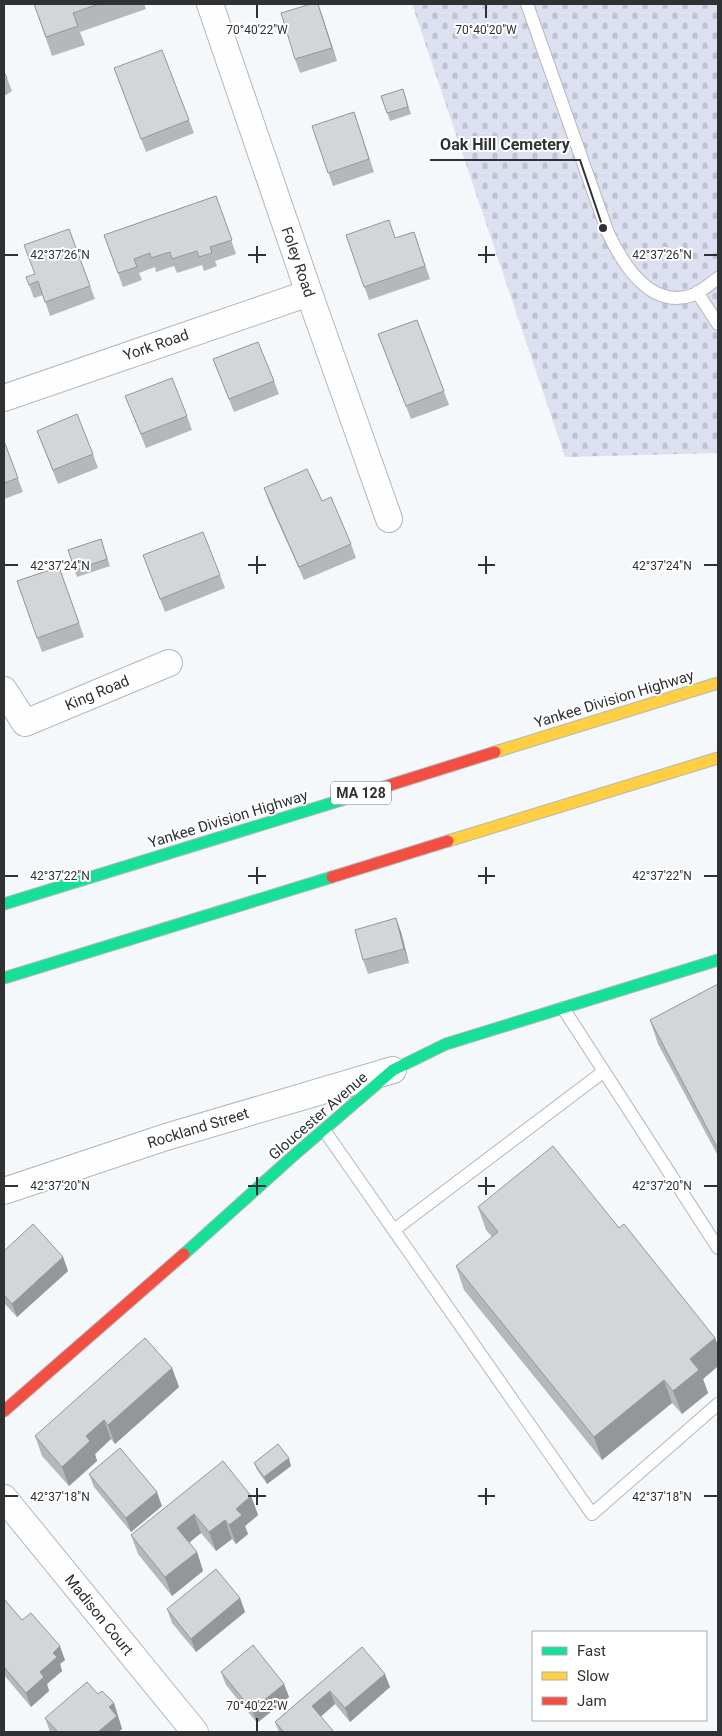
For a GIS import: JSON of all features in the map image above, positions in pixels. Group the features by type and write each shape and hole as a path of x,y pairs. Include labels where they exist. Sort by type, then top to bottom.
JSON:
{"main road":[{"name":"Yankee Division Highway","path":"4,904 718,683"},
{"path":"4,978 718,758"},
{"name":"Gloucester Avenue","path":"4,1411 393,1070 446,1044 718,960"}],"street":[{"name":"Foley Road","path":"210,4 389,519"},
{"name":"York Road","path":"4,398 309,293"},
{"name":"King Road","path":"4,690 25,723 169,663"},
{"name":"Rockland Street","path":"4,1191 166,1137 393,1070"},
{"name":"Madison Court","path":"4,1498 195,1732"}],"lane":[{"path":"527,4 608,233 617,251 637,278 655,293 681,296 692,295 718,278"},
{"path":"698,292 718,324"},
{"path":"563,1008 718,1248"},
{"path":"394,1230 603,1072"},
{"path":"324,1130 592,1514 718,1404"}],"green space":[{"path":"412,4 718,4 718,453 565,457"}],"building":[{"path":"34,4 99,4 73,13 78,26 46,37"},
{"path":"311,4 318,4 332,48 295,59 281,13"},
{"path":"162,50 189,120 141,139 114,68"},
{"path":"403,89 408,107 387,113 381,96"},
{"path":"354,112 369,159 328,173 312,126"},
{"path":"216,196 232,240 210,247 212,253 199,257 197,251 172,259 170,252 151,258 150,253 134,259 137,267 118,273 104,235"},
{"path":"389,220 395,238 414,232 425,266 364,287 346,235"},
{"path":"69,229 90,286 45,302 38,281 29,285 26,277 35,274 24,245"},
{"path":"417,320 444,391 406,406 378,334"},
{"path":"258,342 274,381 229,399 213,359"},
{"path":"172,378 187,416 141,434 125,396"},
{"path":"77,414 93,454 53,470 37,431"},
{"path":"4,441 18,478 4,483"},
{"path":"307,469 322,501 331,497 351,544 299,567 264,488"},
{"path":"203,532 220,575 160,599 143,555"},
{"path":"101,539 107,559 75,570 68,550"},
{"path":"59,567 79,623 37,638 17,581"},
{"path":"396,918 404,949 363,960 355,930"},
{"path":"718,984 718,1149 650,1020"},
{"path":"553,1146 619,1228 624,1224 715,1338 690,1359 699,1370 673,1391 664,1380 594,1437 456,1266 498,1232 478,1207"},
{"path":"33,1224 63,1257 12,1304 4,1295 4,1251"},
{"path":"145,1338 172,1368 108,1425 104,1420 86,1436 90,1441 62,1467 35,1436"},
{"path":"278,1444 289,1458 264,1477 254,1463"},
{"path":"120,1448 157,1492 126,1518 89,1474"},
{"path":"223,1461 251,1496 236,1509 242,1515 229,1525 225,1520 209,1532 194,1514 177,1528 197,1552 165,1577 131,1535"},
{"path":"216,1569 240,1598 191,1639 167,1609"},
{"path":"4,1599 22,1620 31,1613 60,1646 53,1653 57,1657 40,1672 44,1677 26,1693 4,1667"},
{"path":"253,1645 284,1684 252,1710 221,1672"},
{"path":"362,1647 385,1674 345,1708 330,1691 312,1706 334,1732 284,1732 275,1722"},
{"path":"87,1682 98,1694 102,1691 114,1703 109,1707 117,1716 98,1732 58,1732 45,1718"}],"traffic: fast":[{"path":"4,904 374,790"},
{"path":"4,978 332,877"},
{"path":"184,1254 293,1156 393,1070 446,1044 718,960"}],"traffic: slow":[{"path":"495,752 718,683"},
{"path":"448,841 718,758"}],"traffic: jam":[{"path":"374,790 495,752"},
{"path":"332,877 448,841"},
{"path":"4,1411 184,1254"}],"place":[{"name":"Oak Hill Cemetery","path":"603,228"}]}
